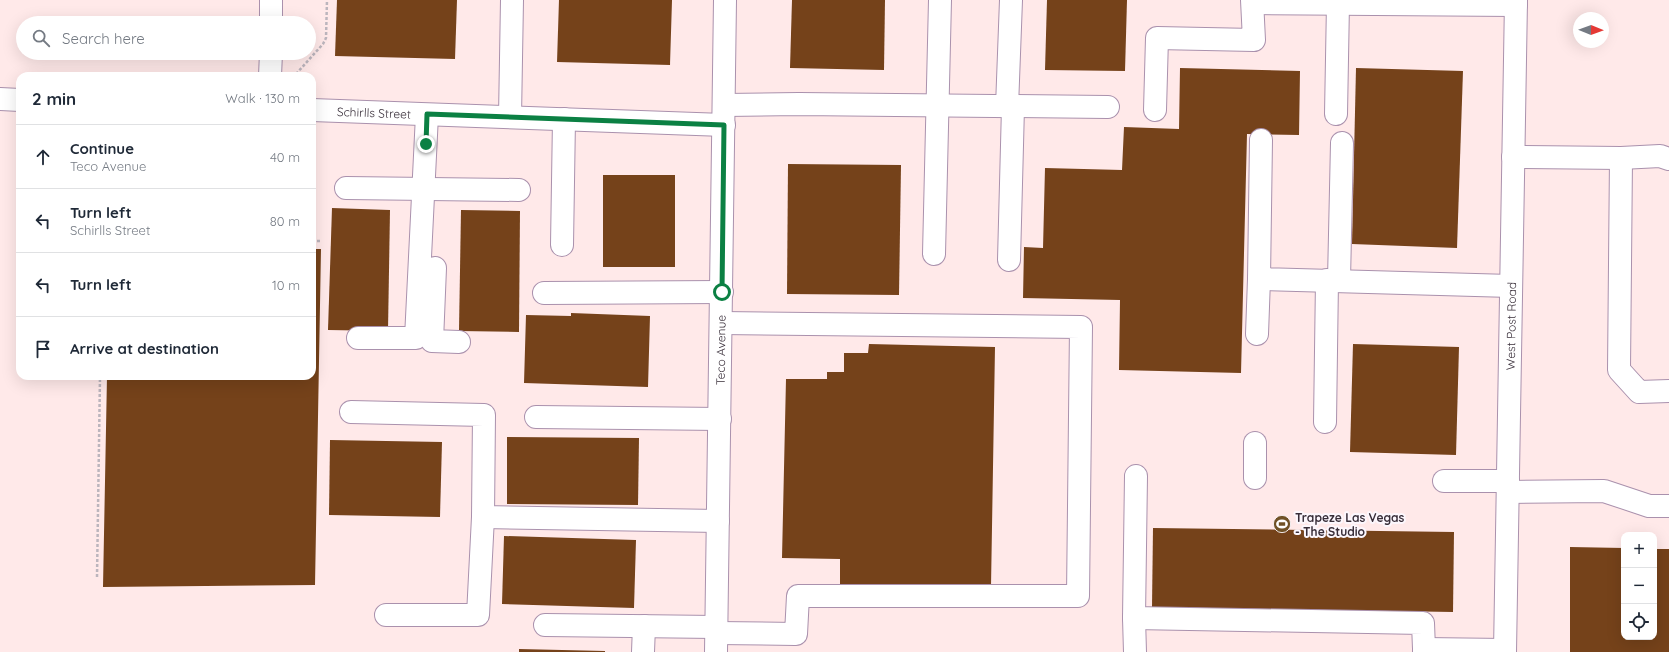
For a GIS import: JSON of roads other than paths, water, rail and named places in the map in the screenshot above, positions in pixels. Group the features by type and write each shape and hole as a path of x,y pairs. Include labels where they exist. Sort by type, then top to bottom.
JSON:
{"street":[{"path":"271,0 271,16"},
{"path":"510,117 512,0"},
{"name":"Teco Avenue","path":"716,637 726,0"},
{"path":"934,254 940,0"},
{"path":"1009,260 1011,0"},
{"path":"1155,110 1157,38 1254,40 1253,2 1516,3"},
{"path":"1331,2 1336,114"},
{"name":"West Post Road","path":"1505,651 1516,3"},
{"path":"270,60 270,72"},
{"path":"0,99 16,100"},
{"name":"Schirlls Street","path":"316,110 564,119 724,115 938,105 1108,107"},
{"path":"427,114 431,189 432,341 459,342"},
{"path":"562,245 564,119"},
{"path":"1257,334 1261,140"},
{"path":"1325,422 1342,143"},
{"path":"1513,157 1621,158 1660,156 1669,159"},
{"path":"1621,158 1619,370 1639,392 1669,391"},
{"path":"346,188 519,190"},
{"path":"358,338 416,338 431,189"},
{"path":"1259,279 1511,286"},
{"path":"544,293 722,292"},
{"path":"545,625 644,626 716,637 796,643 798,596 1078,596 1081,327 721,323"},
{"path":"351,412 484,415 483,518 478,615 386,615"},
{"path":"536,417 720,418"},
{"path":"1255,478 1256,443"},
{"path":"1135,652 1136,476"},
{"path":"1444,481 1604,491 1648,506 1669,506"},
{"path":"483,518 718,521"},
{"path":"1134,618 1423,623 1424,651 1505,651"},
{"path":"643,652 644,626"}],"place":[{"name":"Trapeze Las Vegas - The Studio","path":"1282,524"}]}
